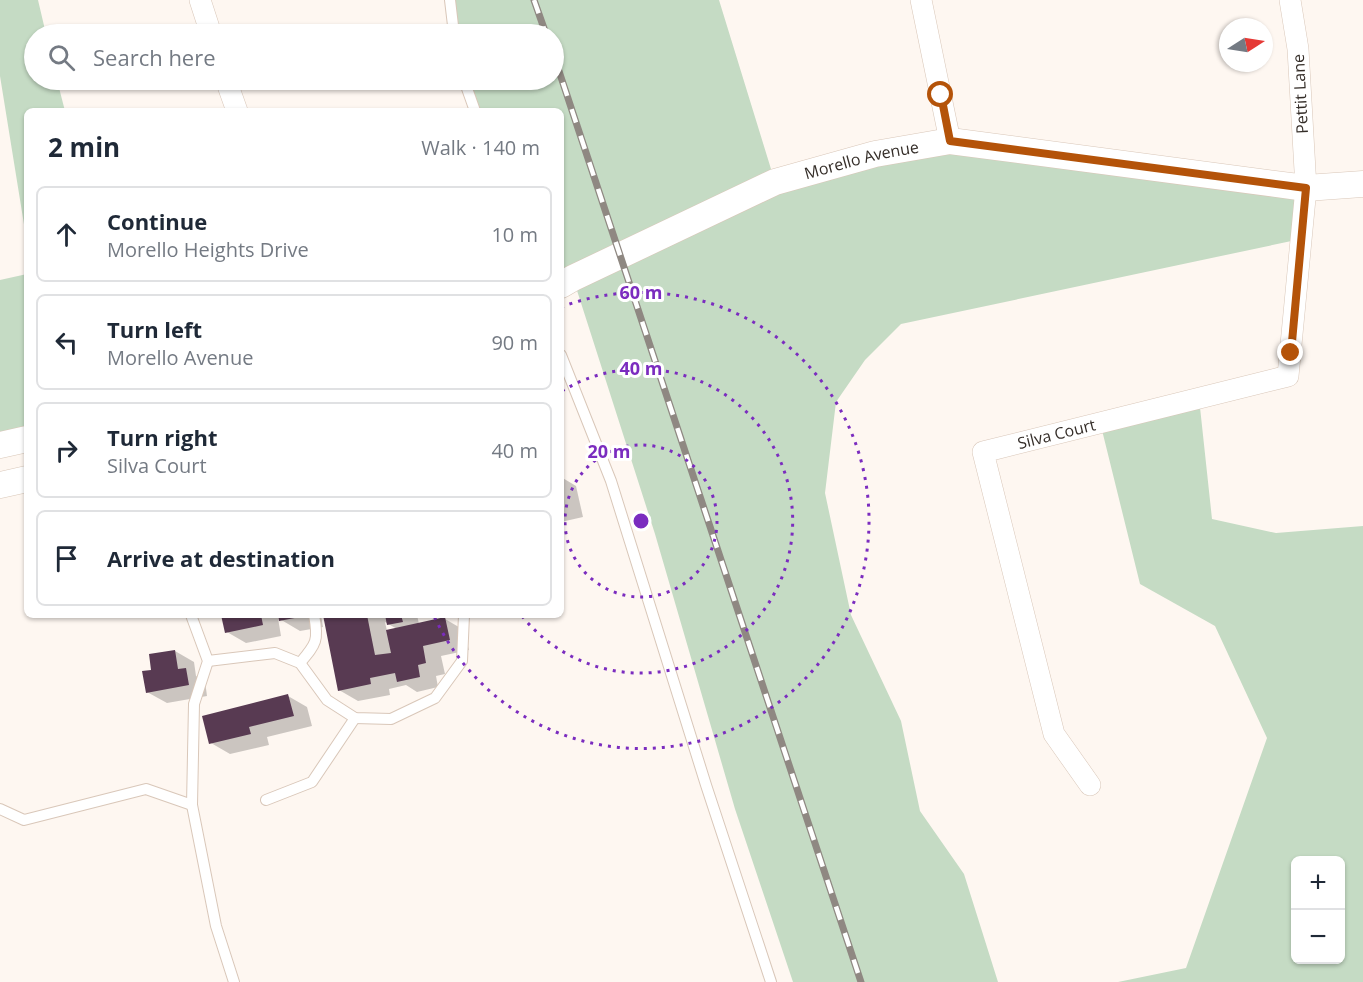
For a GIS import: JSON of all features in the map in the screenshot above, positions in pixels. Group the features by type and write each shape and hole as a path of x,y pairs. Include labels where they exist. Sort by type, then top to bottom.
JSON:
{"street":[{"path":"200,0 208,24"},
{"path":"921,0 950,141"},
{"name":"Pettit Lane","path":"1290,0 1298,49 1306,188"},
{"path":"230,90 236,108"},
{"name":"Morello Avenue","path":"564,283 775,182 875,154 950,141 1306,188 1363,184"},
{"name":"Silva Court","path":"1090,784 1054,734 983,452 1288,376 1306,188"},
{"path":"0,445 24,440"},
{"path":"0,485 24,480"}],"lane":[{"path":"450,0 453,24"},
{"path":"468,90 474,108"},
{"path":"564,363 611,481 771,982"},
{"path":"191,618 208,661 194,704 192,805 216,926 234,982"},
{"path":"300,663 315,645 314,618"},
{"path":"208,661 275,652 300,663 327,700 355,718 391,719 435,698 462,661 464,618"},
{"path":"266,800 312,782 355,718"},
{"path":"0,809 24,820 146,789 192,805"}],"green space":[{"path":"0,0 38,0 44,24 24,24 24,90 60,90 64,108 24,108 24,224 0,76"},
{"path":"450,0 719,0 775,182 950,141 1306,188 1301,239 901,324 865,360 836,402 825,493 851,615 901,721 920,811 964,874 998,982 793,982 735,809 655,534 573,278 564,283 564,108 474,108 468,90 564,90 564,24 453,24"},
{"path":"24,275 24,440 0,445 0,280"},
{"path":"1199,398 1212,519 1276,533 1363,526 1363,982 1118,982 1186,968 1267,738 1215,626 1140,584 1100,422"}],"building":[{"path":"222,618 262,618 263,625 225,633"},
{"path":"278,618 295,618 279,621"},
{"path":"324,618 368,618 375,655 391,653 386,630 445,618 450,640 423,646 426,663 418,665 420,677 397,682 395,673 370,678 371,684 338,691"},
{"path":"386,618 402,618 403,622 387,625"},
{"path":"175,650 178,669 186,668 189,685 146,693 142,671 151,670 149,654"},
{"path":"288,694 294,716 249,727 251,734 209,744 202,716"}],"railway":[{"path":"534,0 542,24"},
{"path":"564,86 861,982"}],"route":[{"path":"941,95 950,141 1306,188 1291,353"}]}
